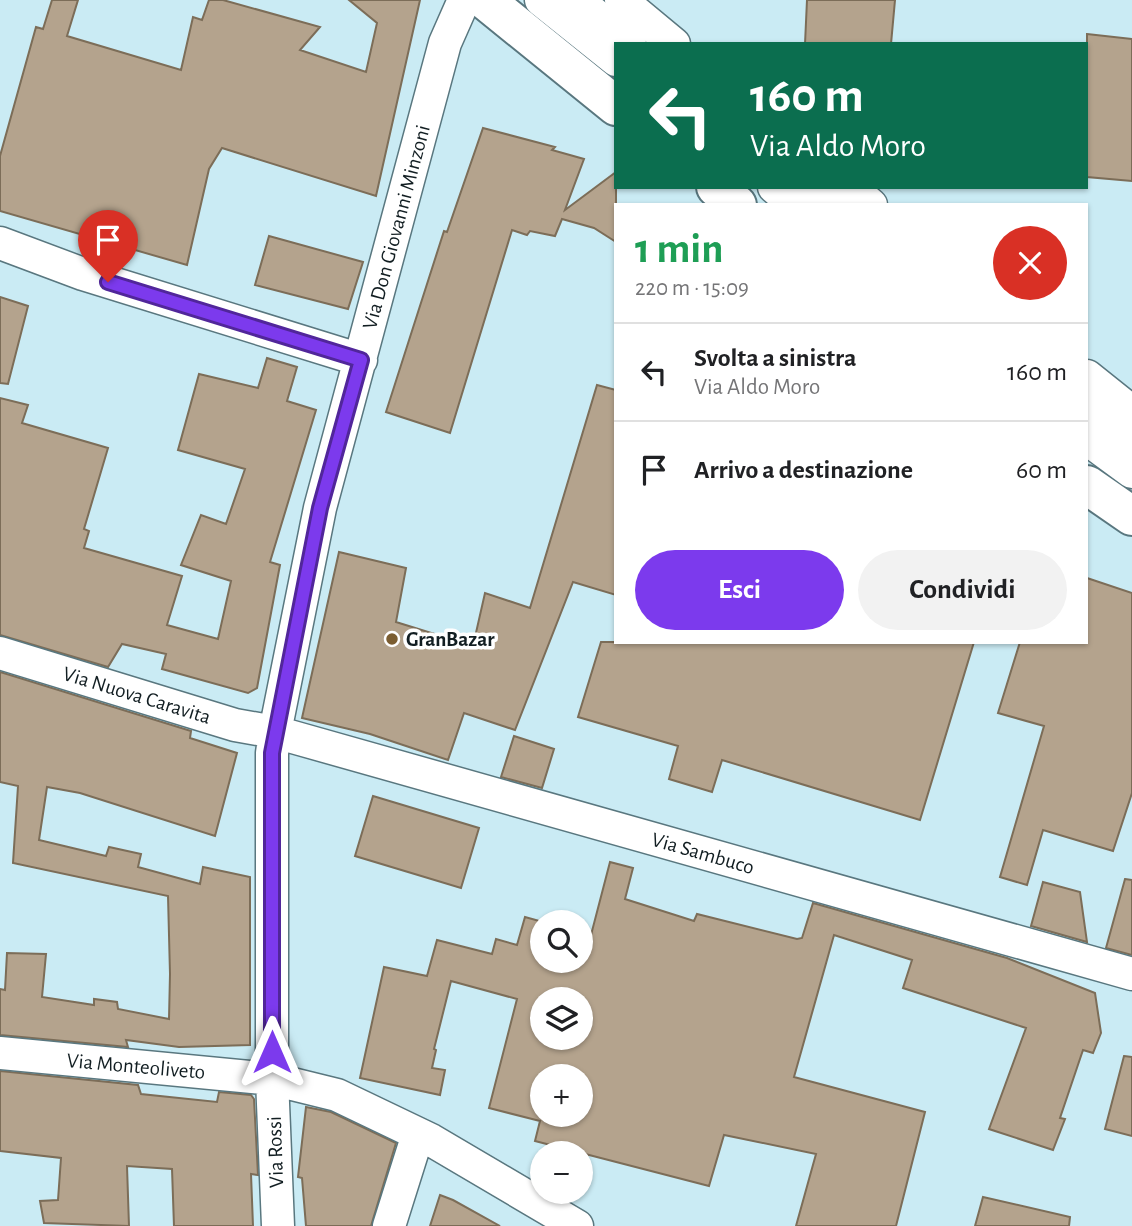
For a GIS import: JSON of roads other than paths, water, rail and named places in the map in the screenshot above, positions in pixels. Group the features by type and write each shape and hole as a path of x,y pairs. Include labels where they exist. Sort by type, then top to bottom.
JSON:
{"highway":[{"path":"485,0 614,104"},
{"path":"572,0 624,42"},
{"path":"718,189 735,203"},
{"path":"809,189 827,203"},
{"path":"1088,412 1132,444"},
{"path":"1088,486 1132,516"}],"street":[{"name":"Via Don Giovanni Minzoni","path":"272,1079 272,753 275,732 320,508 445,43 464,0"},
{"path":"541,0 614,58"},
{"path":"621,0 672,42"},
{"path":"776,189 793,203"},
{"path":"852,189 869,203"},
{"path":"0,243 83,274 361,360"},
{"path":"1088,377 1132,412"},
{"path":"1088,440 1132,472"},
{"name":"Via Nuova Caravita","path":"0,653 235,725 275,732"},
{"name":"Via Sambuco","path":"275,732 1132,974"},
{"name":"Via Monteoliveto","path":"0,1053 272,1079 337,1095 418,1134 577,1226"},
{"name":"Via Rossi","path":"272,1079 278,1226"},
{"path":"389,1226 418,1134"}],"place":[{"name":"GranBazar","path":"392,639"}]}
